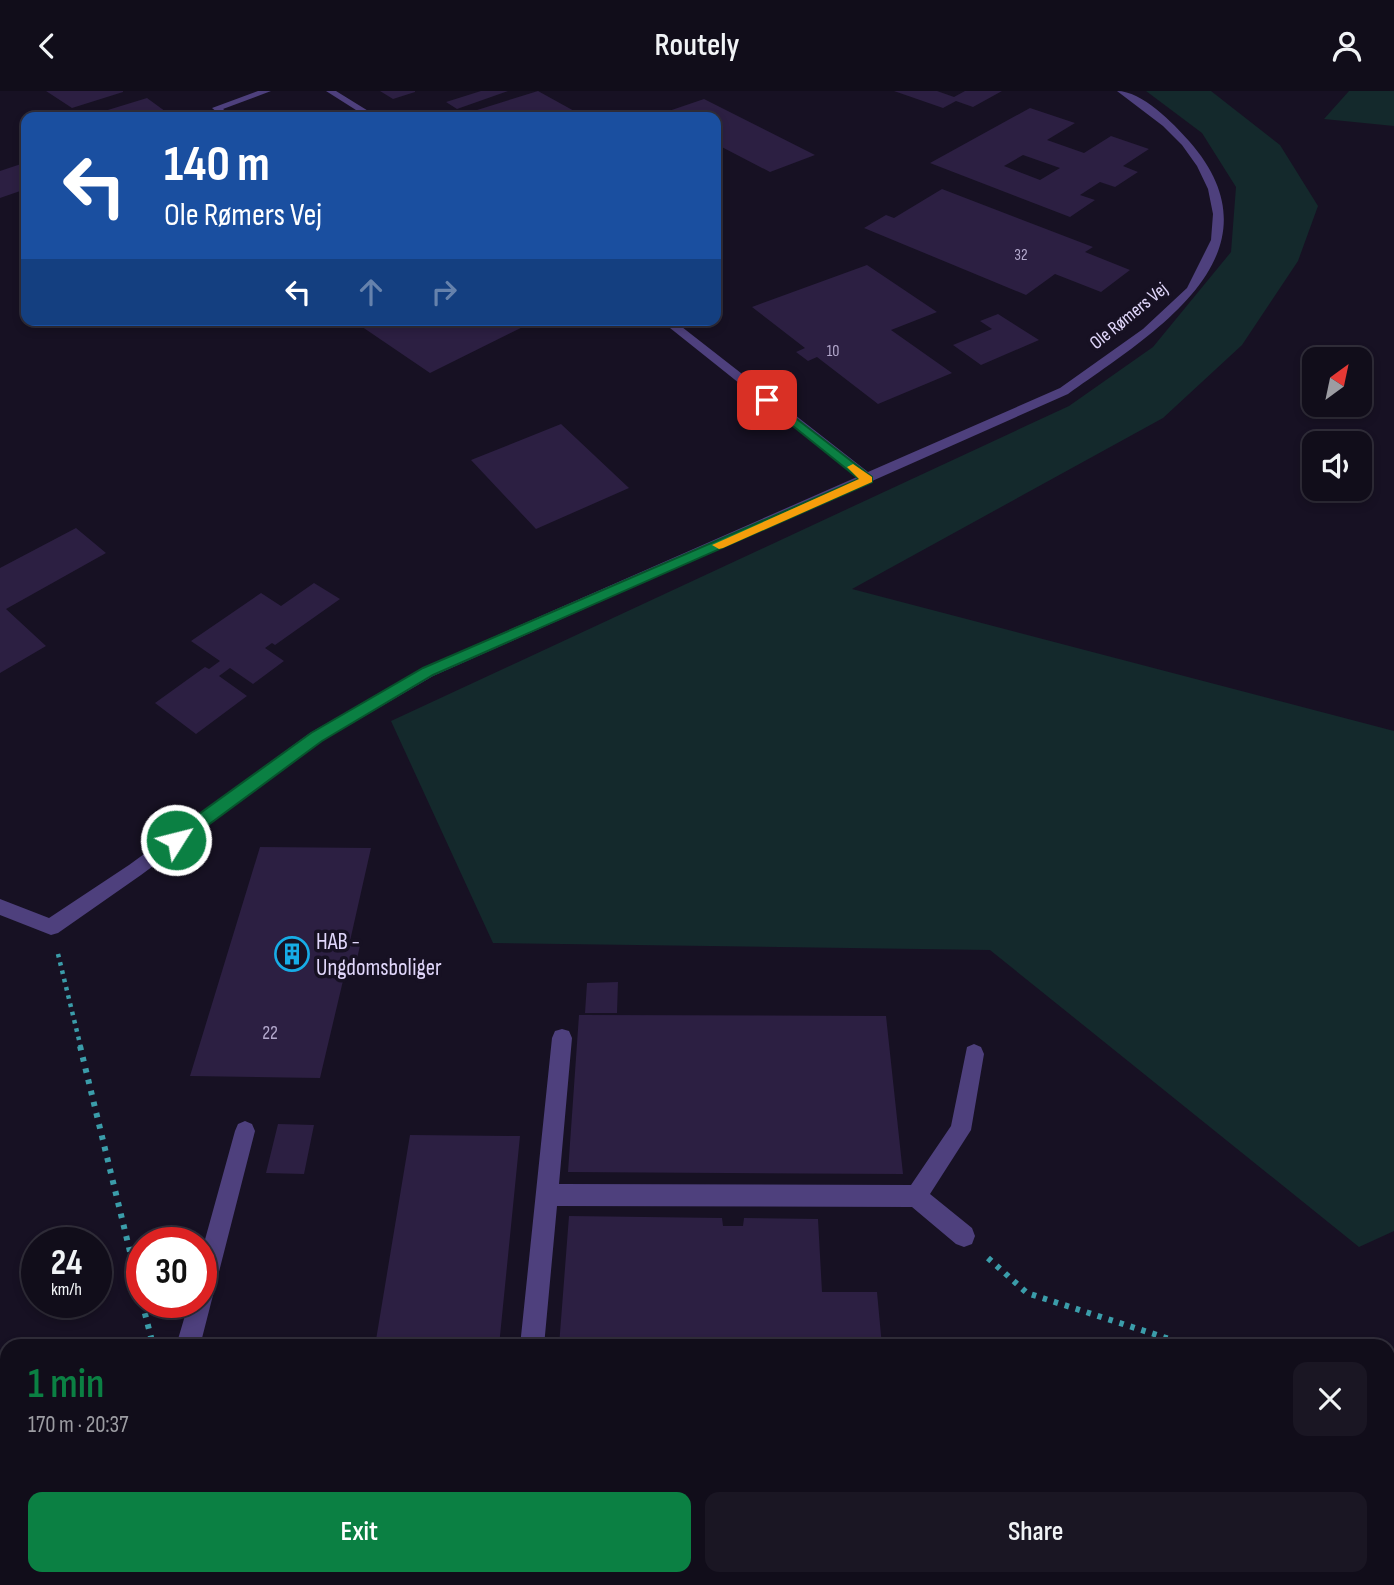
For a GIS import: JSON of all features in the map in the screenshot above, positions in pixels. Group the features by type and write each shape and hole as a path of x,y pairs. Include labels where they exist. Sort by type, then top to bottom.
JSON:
{"street":[{"path":"222,112 216,108 267,91"},
{"path":"330,91 365,112"},
{"name":"Ole Rømers Vej","path":"51,927 135,870 316,737 428,671 1064,391 1149,327 1192,290 1215,250 1220,211 1208,173 1183,138 1146,106 1121,91"},
{"path":"674,326 868,479"},
{"path":"0,907 51,927"},
{"path":"534,1339 562,1038"},
{"path":"916,1196 961,1131 974,1054"},
{"path":"217,1237 245,1131"},
{"path":"547,1195 916,1196 964,1237"},
{"path":"190,1339 196,1318"}],"path":[{"path":"51,927 126,1235"},
{"path":"964,1237 1027,1293 1169,1339"},
{"path":"146,1318 151,1339"}],"green space":[{"path":"1146,91 1211,91 1280,145 1318,206 1298,261 1242,345 1163,418 852,589 1394,731 1394,1231 1359,1247 990,950 493,943 391,721 1069,406 1153,347 1231,252 1236,187 1202,133"},
{"path":"1349,91 1394,91 1394,126 1324,119"}],"building":[{"path":"46,91 123,91 123,92 72,108"},
{"path":"380,91 415,91 415,92 393,99"},
{"path":"481,91 508,91 457,109 446,102"},
{"path":"538,91 576,112 471,112"},
{"path":"894,91 937,91 954,97 965,91 1002,91 973,107 956,101 943,108"},
{"path":"147,98 166,112 101,112"},
{"path":"704,99 815,155 770,172 721,147 721,112 666,112"},
{"path":"1030,108 1075,123 1047,140 1084,153 1111,136 1149,149 1123,166 1138,172 1115,187 1100,182 1080,195 1095,200 1070,217 930,163","holes":["1023,155 1060,168 1040,180 1004,166"]},
{"path":"21,164 21,191 0,198 0,171"},
{"path":"942,189 1093,247 1085,252 1130,270 1101,292 1055,274 1026,295 864,228 886,215 894,218"},
{"path":"867,265 937,312 891,330 952,373 878,404 817,357 808,361 796,352 805,348 752,307"},
{"path":"998,314 1039,340 981,365 953,345 992,329 980,321"},
{"path":"361,326 525,326 430,373"},
{"path":"561,424 629,488 536,529 471,460"},
{"path":"76,528 106,553 6,609 46,646 0,673 0,568"},
{"path":"314,583 340,599 275,645 272,643 265,648 284,661 253,684 230,668 219,676 247,696 196,734 155,703 205,667 209,669 220,661 191,641 261,593 281,606"},
{"name":"HAB - Ungdomsboliger","path":"260,847 371,848 350,941 361,941 355,968 346,968 320,1078 190,1076"},
{"path":"618,982 617,1013 585,1013 587,983"},
{"path":"579,1015 886,1016 903,1174 568,1172"},
{"path":"278,1124 314,1125 304,1174 266,1173"},
{"path":"410,1135 520,1136 500,1339 376,1339"},
{"path":"569,1216 722,1218 723,1226 743,1226 744,1218 818,1219 822,1292 877,1292 881,1339 560,1339"}],"slow traffic":[{"path":"719,545 868,479 853,467"}],"place":[{"name":"HAB - Ungdomsboliger","path":"292,954"}],"route":[{"path":"176,840 316,737 428,671 868,479 767,400"}]}
